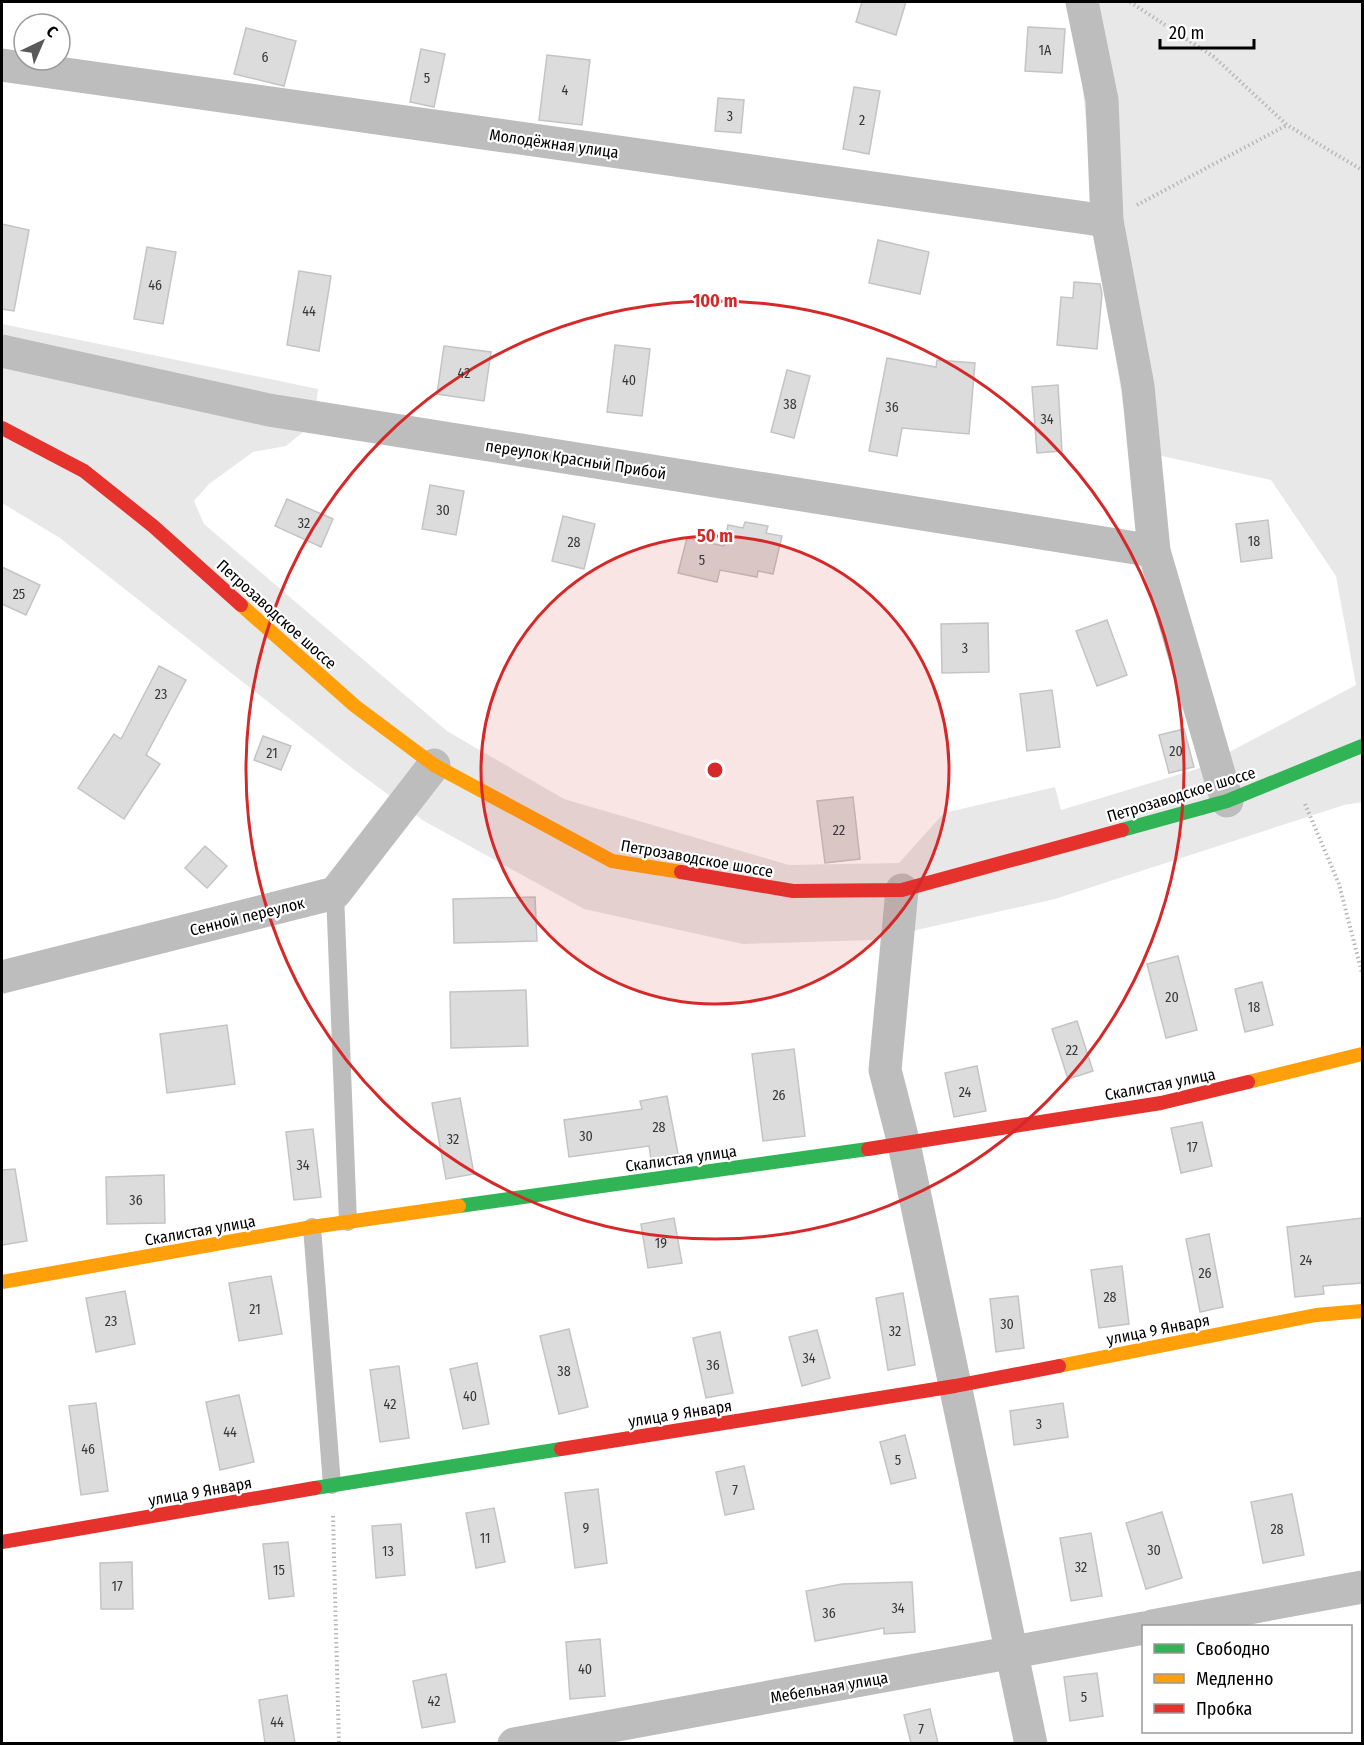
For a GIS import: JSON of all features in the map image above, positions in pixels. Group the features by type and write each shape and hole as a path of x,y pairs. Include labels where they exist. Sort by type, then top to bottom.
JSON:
{"street":[{"path":"1082,2 1102,100 1107,221 1138,386 1154,551 1227,801"},
{"name":"Молодёжная улица","path":"2,65 1107,221"},
{"name":"переулок Красный Прибой","path":"2,351 269,410 1154,551"},
{"name":"Петрозаводское шоссе","path":"2,428 84,471 153,525 355,706 434,765 612,861 793,891 902,890 1227,801 1362,746"},
{"path":"335,894 434,765"},
{"path":"902,890 885,1070 904,1144 1031,1743"},
{"name":"Сенной переулок","path":"2,977 335,894"},
{"name":"Скалистая улица","path":"2,1282 312,1227 904,1144 1161,1103 1362,1054"},
{"name":"улица 9 Января","path":"2,1542 332,1485 955,1386 1316,1315 1362,1311"},
{"path":"1157,1625 1362,1587"},
{"name":"Мебельная улица","path":"514,1743 1142,1628"}],"lane":[{"path":"335,894 348,1222"},
{"path":"312,1227 332,1485"}],"path":[{"path":"1130,2 1214,57 1287,125 1362,170"},
{"path":"1107,221 1287,125"},
{"path":"1293,776 1339,884 1362,973"},
{"path":"332,1485 339,1743"}],"shaded area":[{"path":"1071,2 1362,2 1362,802 1344,805 1055,899 872,940 743,944 584,909 424,821 352,768 60,538 2,503 2,324 318,389 314,423 286,446 253,452 209,484 194,501 204,524 447,731 564,799 789,865 899,863 944,813 1055,787 1061,810 1197,769 1356,685 1336,576 1271,480 1130,449 1098,243 1076,21"}],"building":[{"path":"862,2 906,2 896,35 856,22"},
{"path":"1028,27 1065,29 1062,73 1025,71"},
{"path":"246,28 296,41 284,86 234,74"},
{"path":"421,49 445,54 434,107 410,102"},
{"path":"547,55 590,60 582,125 539,120"},
{"path":"854,87 880,91 869,154 843,149"},
{"path":"718,98 744,100 741,133 715,131"},
{"path":"2,224 29,230 14,311 2,309"},
{"path":"878,240 929,252 920,294 869,283"},
{"path":"147,247 176,252 163,324 134,319"},
{"path":"299,271 331,276 319,351 287,345"},
{"path":"1074,282 1100,284 1102,294 1097,349 1057,345 1061,297 1073,298"},
{"path":"615,345 650,349 642,416 607,412"},
{"path":"444,346 491,352 484,401 437,394"},
{"path":"887,358 936,367 937,360 975,363 969,434 902,428 897,456 869,451"},
{"path":"787,370 810,376 794,438 771,432"},
{"path":"1058,385 1062,451 1037,453 1032,387"},
{"path":"430,485 464,491 456,535 422,529"},
{"path":"287,499 333,519 321,547 275,526"},
{"path":"563,516 595,524 584,569 552,561"},
{"path":"1268,520 1272,558 1241,562 1236,524"},
{"path":"745,522 768,526 766,533 782,536 773,574 758,571 757,577 720,570 717,582 678,573 687,538 724,546 728,525 743,528"},
{"path":"2,567 40,585 26,615 2,604"},
{"path":"1107,620 1127,675 1097,686 1076,631"},
{"path":"988,623 989,672 942,673 941,624"},
{"path":"159,666 186,680 146,755 160,764 124,819 78,788 114,734 121,739"},
{"path":"1052,690 1060,747 1027,751 1020,694"},
{"path":"1184,729 1194,767 1169,773 1159,735"},
{"path":"263,736 291,746 281,770 254,760"},
{"path":"853,797 860,859 825,863 817,801"},
{"path":"205,846 227,866 207,888 185,868"},
{"path":"535,897 537,941 454,943 453,899"},
{"path":"1178,956 1197,1030 1166,1038 1147,964"},
{"path":"1262,982 1273,1025 1245,1032 1235,989"},
{"path":"526,990 528,1046 451,1048 450,992"},
{"path":"1077,1021 1093,1071 1068,1079 1052,1029"},
{"path":"227,1025 235,1084 167,1093 160,1034"},
{"path":"794,1049 805,1136 763,1141 752,1054"},
{"path":"977,1066 986,1111 954,1117 945,1073"},
{"path":"667,1096 678,1154 651,1159 649,1146 569,1157 564,1120 642,1109 640,1101"},
{"path":"460,1098 474,1174 446,1179 432,1103"},
{"path":"1202,1122 1212,1166 1181,1173 1171,1128"},
{"path":"313,1129 321,1197 294,1200 286,1132"},
{"path":"15,1169 27,1241 2,1245 2,1170"},
{"path":"164,1175 165,1223 107,1224 106,1177"},
{"path":"674,1218 682,1263 648,1268 641,1224"},
{"path":"1362,1218 1362,1283 1323,1286 1324,1294 1295,1297 1287,1227"},
{"path":"1209,1234 1223,1307 1200,1312 1186,1239"},
{"path":"1122,1266 1129,1324 1099,1328 1091,1270"},
{"path":"271,1276 282,1334 239,1341 229,1283"},
{"path":"125,1291 135,1344 96,1352 86,1298"},
{"path":"903,1293 915,1365 888,1370 876,1298"},
{"path":"1018,1296 1024,1348 996,1352 990,1299"},
{"path":"569,1329 588,1407 559,1414 540,1336"},
{"path":"817,1330 830,1378 802,1386 789,1337"},
{"path":"720,1332 733,1393 706,1398 693,1338"},
{"path":"477,1363 489,1424 463,1429 450,1369"},
{"path":"399,1366 409,1438 380,1442 370,1370"},
{"path":"239,1395 254,1462 220,1470 206,1402"},
{"path":"96,1403 108,1491 81,1495 69,1406"},
{"path":"1063,1403 1068,1437 1014,1445 1010,1411"},
{"path":"905,1435 916,1478 891,1484 880,1442"},
{"path":"744,1466 754,1509 725,1515 716,1472"},
{"path":"598,1489 607,1563 575,1568 565,1493"},
{"path":"1292,1494 1304,1555 1263,1563 1251,1502"},
{"path":"494,1508 505,1562 476,1568 466,1513"},
{"path":"1162,1512 1182,1578 1146,1589 1126,1523"},
{"path":"401,1524 405,1575 376,1578 372,1526"},
{"path":"1091,1533 1102,1596 1071,1601 1060,1538"},
{"path":"288,1542 294,1596 269,1599 263,1544"},
{"path":"132,1562 133,1609 101,1609 100,1563"},
{"path":"912,1582 915,1632 884,1634 884,1628 815,1641 806,1591 842,1584"},
{"path":"600,1639 605,1696 570,1699 566,1642"},
{"path":"1097,1673 1103,1716 1070,1721 1064,1677"},
{"path":"446,1674 455,1722 422,1728 413,1681"},
{"path":"287,1695 295,1743 265,1743 259,1700"},
{"path":"930,1709 938,1743 911,1743 904,1715"}],"traffic: fast":[{"path":"1122,830 1227,801 1362,746"},
{"path":"459,1206 868,1149"},
{"path":"315,1488 561,1449"}],"traffic: slow":[{"path":"241,605 355,706 434,765 612,861 681,872"},
{"path":"1248,1082 1362,1054"},
{"path":"2,1282 312,1227 459,1206"},
{"path":"1059,1366 1316,1315 1362,1311"}],"traffic: jam":[{"path":"2,428 84,471 153,526 241,605"},
{"path":"681,872 793,891 902,890 1122,830"},
{"path":"868,1149 1161,1103 1248,1082"},
{"path":"561,1449 955,1386 1059,1366"},
{"path":"2,1542 315,1488"}]}
